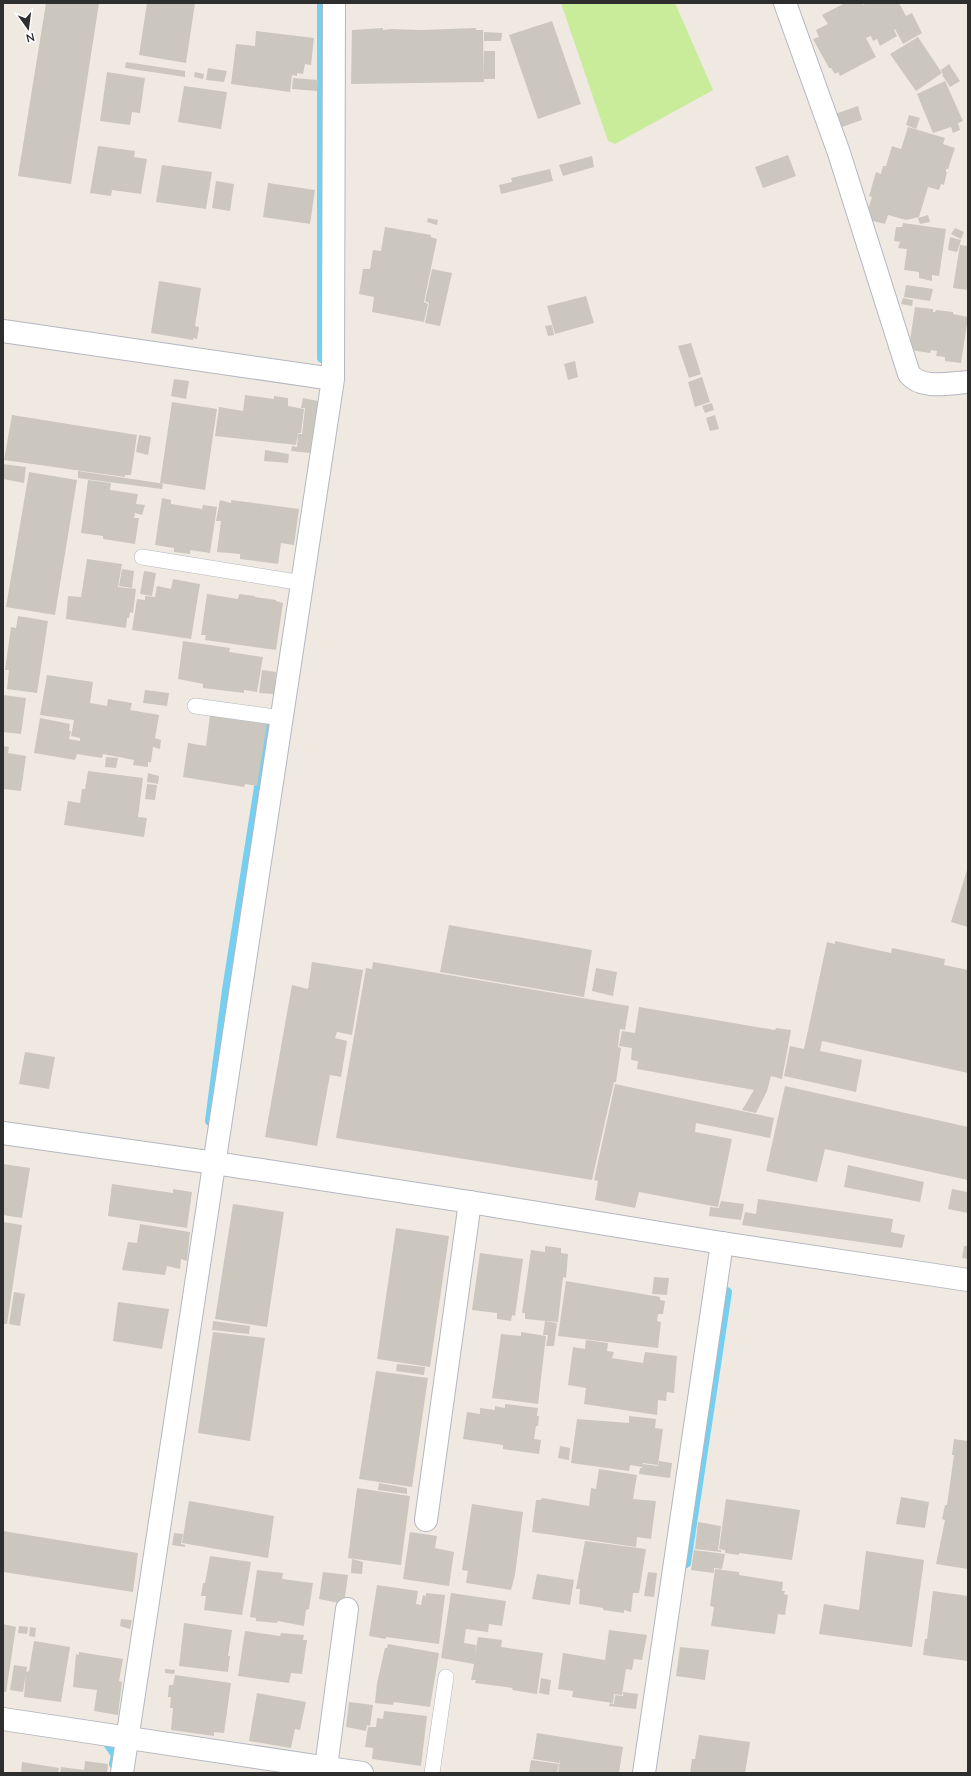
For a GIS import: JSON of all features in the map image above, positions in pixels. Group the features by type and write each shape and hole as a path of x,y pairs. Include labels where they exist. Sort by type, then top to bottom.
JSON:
{"street":[{"path":"122,1773 333,379 334,3"},
{"path":"785,3 839,153 910,374 914,380 929,384 968,382"},
{"path":"3,331 333,379"},
{"path":"3,1133 215,1163 470,1202 722,1243 968,1280"},
{"path":"426,1520 470,1202"},
{"path":"644,1773 722,1243"},
{"path":"326,1767 347,1610"},
{"path":"3,1719 128,1736 362,1773"}],"lane":[{"path":"142,557 303,583"},
{"path":"195,706 282,718"},
{"path":"432,1773 446,1677"}],"green space":[{"path":"561,3 675,3 713,90 615,144 608,141"}],"building":[{"path":"46,3 99,3 71,184 18,176"},
{"path":"147,3 195,3 186,63 139,55"},
{"path":"845,3 862,3 863,5 866,3 899,3 906,16 912,13 922,33 903,44 895,29 894,30 897,36 880,46 877,39 873,41 871,36 866,38 876,57 840,76 838,72 835,74 831,68 829,68 813,39 819,37 816,30 828,24 822,15"},
{"path":"552,21 581,104 538,119 509,35"},
{"path":"383,28 383,30 476,28 476,30 483,30 484,82 351,84 352,30"},
{"path":"256,31 314,38 311,65 305,64 303,74 297,73 297,76 292,75 290,92 231,84 236,44 255,46"},
{"path":"484,32 502,33 501,41 484,41"},
{"path":"918,37 942,73 916,91 890,54"},
{"path":"484,51 495,51 495,79 484,79"},
{"path":"126,62 185,71 185,77 125,68"},
{"path":"949,64 960,81 950,87 942,75 941,70"},
{"path":"208,68 227,71 224,82 206,80"},
{"path":"107,72 145,78 140,113 132,112 130,125 100,121"},
{"path":"195,72 204,74 203,79 194,77"},
{"path":"293,78 318,80 317,91 292,89"},
{"path":"945,81 963,121 958,123 960,130 953,133 951,127 933,133 917,94"},
{"path":"184,86 227,92 221,129 178,122"},
{"path":"858,106 862,120 839,128 835,114"},
{"path":"909,115 920,118 916,129 906,125"},
{"path":"908,127 945,138 943,144 955,148 948,169 946,169 947,172 944,185 941,184 939,190 928,187 919,217 906,220 888,215 885,224 865,219 872,197 869,196 876,172 881,174 883,166 886,166 892,146 901,149"},
{"path":"98,146 135,151 134,157 147,159 141,194 112,190 111,196 90,193"},
{"path":"788,155 796,176 763,188 755,167"},
{"path":"592,156 594,167 563,176 559,165"},
{"path":"162,165 212,172 206,209 156,202"},
{"path":"550,169 553,181 501,194 499,185 512,182 511,178"},
{"path":"216,181 234,184 230,211 212,208"},
{"path":"268,183 315,190 310,224 263,217"},
{"path":"928,215 930,222 920,224 918,218"},
{"path":"428,218 438,220 437,225 427,222"},
{"path":"903,223 946,229 939,276 932,275 932,281 919,278 919,272 904,270 907,249 898,248 900,242 894,241 896,227 902,227"},
{"path":"385,227 431,235 431,237 437,239 424,302 428,304 424,322 372,312 374,297 359,294 363,269 370,269 373,250 381,251"},
{"path":"955,228 964,232 961,239 951,234"},
{"path":"950,237 961,240 957,252 948,250"},
{"path":"960,245 968,246 968,290 953,288"},
{"path":"432,269 452,273 440,326 425,323 429,303 425,301"},
{"path":"159,281 201,288 195,326 199,327 197,339 193,338 193,340 151,333"},
{"path":"906,285 933,289 930,301 904,297"},
{"path":"586,296 594,323 555,334 547,306"},
{"path":"903,298 913,300 912,306 901,304"},
{"path":"915,307 933,309 933,312 936,310 953,312 953,314 968,317 961,363 945,361 945,357 936,356 937,351 931,350 930,353 910,350 909,347"},
{"path":"552,325 554,335 548,336 545,326"},
{"path":"691,343 701,374 689,378 678,346"},
{"path":"575,361 578,377 568,380 564,364"},
{"path":"702,377 710,402 695,407 688,382"},
{"path":"174,379 189,381 186,399 171,396"},
{"path":"245,395 274,399 274,396 288,398 288,406 304,409 301,433 298,433 296,445 215,436 219,407 243,411"},
{"path":"303,398 318,401 310,453 291,451 292,446 297,447 298,434 302,434 305,408 301,408"},
{"path":"172,402 217,409 205,490 160,483"},
{"path":"712,403 714,410 705,413 702,406"},
{"path":"12,415 137,435 131,475 125,475 125,477 4,460"},
{"path":"715,415 719,429 710,431 706,418"},
{"path":"139,435 151,437 148,455 136,452"},
{"path":"265,450 289,454 288,463 264,461"},
{"path":"3,464 26,467 24,483 3,479"},
{"path":"78,471 163,484 162,489 78,478"},
{"path":"29,472 77,480 55,615 6,607"},
{"path":"88,480 111,483 110,490 138,494 136,504 145,505 142,515 135,513 134,518 139,518 135,544 103,539 103,536 81,533"},
{"path":"162,498 171,500 171,504 202,509 203,505 217,507 210,553 190,550 190,554 174,552 174,548 155,545"},
{"path":"220,500 231,503 231,500 299,509 294,545 281,543 278,564 240,559 240,554 217,552 221,521 216,521"},
{"path":"87,559 122,564 118,587 136,589 133,613 130,612 129,618 127,618 126,628 66,619 68,596 81,597"},
{"path":"122,569 134,571 132,588 119,586"},
{"path":"144,571 156,573 152,596 140,594"},
{"path":"173,579 200,584 191,639 132,630 137,599 145,600 145,596 155,597 157,586 171,589"},
{"path":"207,594 238,599 239,594 276,600 283,603 276,650 205,640 206,635 201,635"},
{"path":"18,616 48,621 37,693 7,689 9,670 5,670 11,627 16,628"},
{"path":"183,641 230,648 229,652 263,657 257,692 244,690 244,693 203,688 203,684 178,679"},
{"path":"262,670 276,672 274,694 259,693"},
{"path":"47,675 93,682 90,703 107,706 108,699 132,703 130,710 159,715 155,738 161,740 160,749 153,747 151,762 148,762 148,767 133,765 134,760 103,754 102,758 77,754 75,760 34,753 40,718 70,724 69,731 71,731 69,739 80,741 80,738 71,736 74,720 40,715"},
{"path":"145,690 169,693 167,706 143,703"},
{"path":"3,695 26,698 21,734 3,732"},
{"path":"210,715 267,724 257,786 245,784 244,787 183,777 188,743 206,746"},
{"path":"3,746 9,747 8,753 26,756 21,791 3,789"},
{"path":"106,757 118,758 116,768 105,767"},
{"path":"88,771 143,778 138,817 147,818 144,837 64,825 68,801 80,803 82,789 85,789"},
{"path":"148,773 159,776 158,784 147,782"},
{"path":"147,784 157,785 155,800 145,799"},
{"path":"968,867 968,927 951,922"},
{"path":"449,925 592,950 584,997 440,972"},
{"path":"835,941 891,953 892,948 945,959 944,965 968,970 968,1073 822,1041 820,1051 862,1060 856,1092 784,1076 790,1046 804,1049 827,942 835,944"},
{"path":"312,962 363,970 352,1035 337,1032 335,1038 347,1041 341,1077 330,1075 317,1146 265,1137 292,985 308,989"},
{"path":"373,962 629,1006 625,1030 620,1029 618,1047 621,1048 616,1082 614,1082 592,1180 336,1138 366,968 372,969"},
{"path":"596,968 617,972 613,996 592,991"},
{"path":"639,1007 775,1030 776,1028 791,1030 782,1079 771,1076 767,1091 756,1113 742,1110 754,1090 637,1069 638,1061 631,1060 632,1048 619,1046 622,1031 635,1033"},
{"path":"25,1052 55,1057 49,1089 19,1084"},
{"path":"615,1084 774,1118 770,1138 696,1123 695,1132 732,1139 718,1207 639,1192 635,1208 595,1200 598,1181 594,1180"},
{"path":"785,1086 968,1127 968,1180 825,1149 817,1182 766,1171"},
{"path":"3,1164 30,1168 22,1218 3,1215"},
{"path":"848,1165 924,1182 920,1202 844,1187"},
{"path":"112,1184 173,1193 173,1189 192,1192 187,1228 108,1216"},
{"path":"952,1189 968,1192 968,1213 948,1209"},
{"path":"758,1199 893,1219 891,1232 905,1235 902,1248 742,1225 745,1212 756,1214"},
{"path":"721,1201 744,1204 741,1220 709,1216 710,1207 719,1208"},
{"path":"233,1204 284,1212 267,1327 215,1319"},
{"path":"3,1222 22,1225 7,1324 3,1324"},
{"path":"140,1224 190,1232 187,1261 181,1259 180,1269 167,1266 165,1275 122,1270 128,1242 137,1243"},
{"path":"396,1228 449,1236 430,1367 377,1359"},
{"path":"545,1246 561,1248 561,1253 568,1254 566,1278 563,1277 558,1322 525,1319 525,1313 522,1313 531,1250 545,1252"},
{"path":"964,1246 968,1246 968,1259 962,1258"},
{"path":"480,1253 523,1259 515,1316 512,1315 511,1321 497,1319 497,1313 472,1310"},
{"path":"654,1277 669,1278 667,1295 652,1294"},
{"path":"566,1281 660,1297 660,1300 665,1301 663,1314 658,1314 657,1321 661,1322 658,1348 558,1336"},
{"path":"14,1292 25,1294 20,1326 9,1324"},
{"path":"118,1302 169,1309 162,1349 113,1341"},
{"path":"213,1321 250,1326 249,1334 212,1330"},
{"path":"545,1321 557,1323 554,1346 546,1346 548,1335 543,1335"},
{"path":"213,1332 265,1338 250,1441 198,1433"},
{"path":"521,1332 546,1336 538,1404 492,1398 501,1334 521,1336"},
{"path":"586,1340 608,1343 607,1351 614,1352 612,1358 643,1363 645,1352 677,1356 674,1393 667,1392 666,1401 658,1400 657,1415 584,1404 586,1388 568,1385 573,1347 585,1349"},
{"path":"397,1364 425,1367 424,1375 396,1371"},
{"path":"376,1371 428,1378 412,1487 359,1479"},
{"path":"505,1404 538,1408 538,1426 536,1426 534,1439 541,1440 539,1454 503,1449 503,1445 463,1439 467,1412 480,1414 480,1408 495,1410 495,1406 505,1408"},
{"path":"629,1416 656,1419 655,1428 663,1429 658,1465 643,1463 642,1467 630,1465 629,1471 571,1463 577,1419 629,1423"},
{"path":"954,1439 968,1441 968,1569 936,1564 945,1520 942,1519 945,1505 947,1505 954,1455 952,1455"},
{"path":"560,1446 570,1448 569,1460 558,1458"},
{"path":"659,1461 672,1463 670,1478 639,1474 640,1468 642,1468 643,1464 658,1466"},
{"path":"599,1469 637,1475 633,1499 656,1501 651,1539 637,1537 636,1547 532,1532 536,1500 541,1500 542,1498 589,1506 591,1488 596,1489"},
{"path":"379,1483 407,1488 407,1494 378,1490"},
{"path":"357,1488 410,1496 401,1565 348,1558"},
{"path":"901,1497 929,1502 925,1528 896,1524"},
{"path":"726,1499 800,1510 792,1560 739,1553 739,1555 725,1553 725,1550 719,1549"},
{"path":"189,1501 274,1516 268,1558 182,1543"},
{"path":"472,1504 523,1512 515,1575 511,1590 466,1583 468,1571 462,1570"},
{"path":"698,1522 721,1526 718,1550 721,1550 721,1552 695,1549"},
{"path":"3,1531 138,1553 133,1592 3,1572"},
{"path":"410,1532 437,1536 435,1548 454,1552 449,1586 403,1579"},
{"path":"174,1533 183,1534 181,1544 185,1545 185,1547 172,1545"},
{"path":"585,1541 646,1549 639,1593 633,1593 631,1612 624,1610 624,1613 603,1610 603,1608 579,1604 580,1589 576,1589"},
{"path":"694,1550 725,1554 722,1569 714,1568 714,1573 691,1570"},
{"path":"866,1551 924,1560 912,1647 819,1634 824,1604 859,1610"},
{"path":"210,1556 251,1562 242,1615 204,1610 206,1596 201,1596"},
{"path":"352,1559 363,1562 362,1574 351,1573"},
{"path":"715,1569 739,1572 739,1575 783,1582 782,1591 785,1591 784,1594 788,1595 785,1615 778,1614 775,1634 711,1626 714,1607 710,1606"},
{"path":"257,1570 283,1573 282,1579 313,1583 309,1609 306,1610 304,1626 278,1621 277,1623 256,1621 256,1618 250,1617"},
{"path":"323,1572 348,1575 344,1604 319,1599"},
{"path":"648,1572 657,1573 654,1597 644,1596"},
{"path":"537,1574 574,1580 570,1605 532,1599"},
{"path":"377,1585 418,1591 416,1604 421,1605 423,1595 426,1596 426,1593 445,1595 439,1644 369,1636"},
{"path":"933,1591 968,1596 968,1661 923,1655 925,1639 927,1639"},
{"path":"451,1593 506,1601 502,1626 489,1624 488,1632 466,1629 464,1643 476,1645 475,1654 478,1637 502,1640 501,1647 543,1653 537,1694 512,1690 513,1688 475,1683 476,1680 471,1680 474,1664 441,1658"},
{"path":"121,1619 132,1620 130,1629 120,1626"},
{"path":"184,1623 232,1630 228,1656 230,1656 228,1672 179,1666"},
{"path":"3,1624 16,1627 6,1692 3,1692"},
{"path":"19,1626 28,1627 27,1634 18,1633"},
{"path":"30,1627 36,1628 35,1637 29,1636"},
{"path":"609,1630 647,1635 642,1660 634,1659 632,1670 626,1669 622,1695 614,1694 613,1703 572,1697 573,1691 558,1689 563,1653 605,1660"},
{"path":"245,1631 280,1636 281,1633 304,1635 303,1640 307,1640 302,1674 291,1673 289,1683 238,1676"},
{"path":"34,1641 70,1647 61,1702 24,1697 26,1672 29,1671"},
{"path":"388,1644 439,1653 430,1707 394,1702 393,1705 375,1703 377,1683 385,1648 387,1648"},
{"path":"680,1647 709,1650 705,1680 676,1676"},
{"path":"79,1652 123,1659 119,1681 122,1682 118,1715 94,1711 97,1690 73,1687 76,1654 79,1655"},
{"path":"14,1665 27,1667 23,1692 10,1690"},
{"path":"165,1669 175,1670 174,1674 165,1673"},
{"path":"175,1675 231,1683 224,1733 214,1732 214,1736 171,1730 173,1708 170,1708 171,1697 168,1697 169,1685 173,1685"},
{"path":"541,1678 551,1680 549,1695 539,1693"},
{"path":"623,1692 638,1694 636,1709 609,1706 610,1703 614,1704 615,1695 623,1696"},
{"path":"257,1693 306,1702 300,1730 295,1729 291,1748 249,1741"},
{"path":"349,1702 373,1705 370,1726 367,1725 366,1731 346,1727"},
{"path":"384,1711 427,1716 421,1766 372,1759 373,1748 365,1747 368,1727 376,1727 377,1718 383,1719"},
{"path":"537,1733 623,1747 619,1773 558,1773 560,1760 559,1763 533,1759"},
{"path":"699,1735 750,1742 745,1773 690,1773 692,1759 695,1759"},
{"path":"531,1760 559,1764 557,1773 529,1773"},
{"path":"85,1761 108,1764 107,1773 60,1773 61,1767 84,1770"},
{"path":"22,1762 59,1768 58,1773 21,1773"}],"waterway":[{"path":"322,3 322,358"},
{"path":"210,1121 227,990 269,724"},
{"path":"686,1563 727,1292"},
{"path":"107,1742 116,1755 114,1764"}]}
